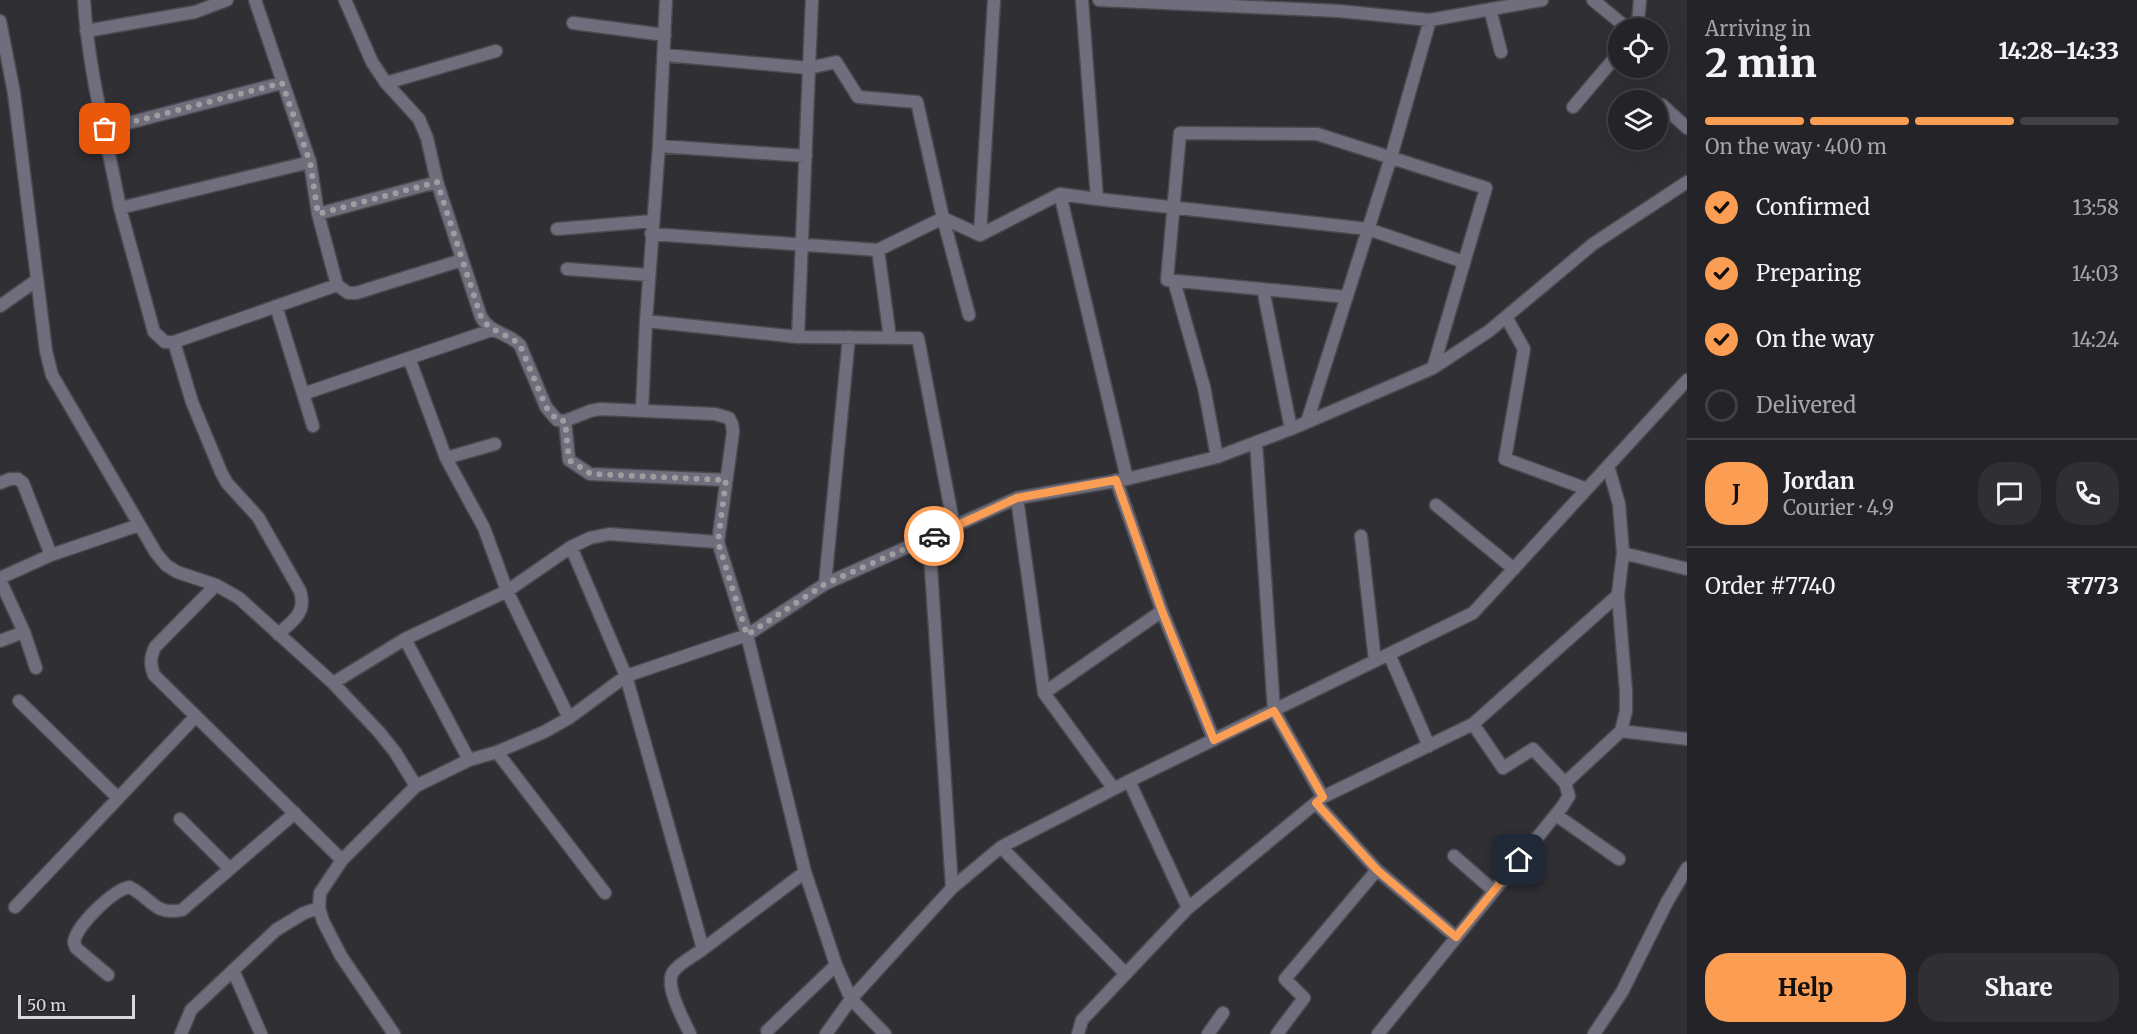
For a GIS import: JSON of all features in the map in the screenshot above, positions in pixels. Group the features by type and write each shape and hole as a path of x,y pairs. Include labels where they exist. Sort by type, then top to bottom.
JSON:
{"street":[{"path":"84,0 93,81 120,208 154,332 165,342 174,342 338,285"},
{"path":"86,31 227,0"},
{"path":"255,0 310,162 318,214 338,285 348,292 356,293 462,260"},
{"path":"345,0 372,62 386,83 419,118 427,138 437,182 481,317 492,330 513,338 520,345 546,407 557,420 565,421 590,411 642,410 716,414 729,418 733,432 718,542 747,635 805,872 836,965 851,999 885,1034"},
{"path":"642,410 651,234 665,55 666,0"},
{"path":"798,337 812,0"},
{"path":"980,236 994,0"},
{"path":"1082,0 1097,199"},
{"path":"1099,0 1340,6 1430,20 1542,0"},
{"path":"1593,0 1615,18"},
{"path":"1638,18 1640,0"},
{"path":"1490,9 1501,52"},
{"path":"1307,422 1391,157 1430,20"},
{"path":"0,21 14,93 45,351 52,375 156,553 177,572 216,585 239,598 333,683 380,732 416,786"},
{"path":"573,23 665,35"},
{"path":"386,83 496,51"},
{"path":"665,55 810,68 836,62 858,97 917,102 943,218 969,315"},
{"path":"1573,107 1608,66"},
{"path":"105,129 282,83"},
{"path":"0,95 14,93"},
{"path":"1668,111 1687,128"},
{"path":"1347,297 1167,280 1180,133 1317,134 1486,188 1433,368"},
{"path":"659,146 806,156"},
{"path":"120,208 310,162"},
{"path":"318,214 437,182"},
{"path":"394,1034 341,956 323,921 319,908 320,893 342,860 416,786 469,760 497,752 544,732 569,718 626,676 747,635 825,584 1017,498 1122,479 1217,457 1291,429 1433,368 1489,331 1593,244 1687,182"},
{"path":"980,236 1060,194 1368,229 1464,262"},
{"path":"1060,194 1122,479 1162,611 1214,740"},
{"path":"943,218 980,236"},
{"path":"651,234 878,250 943,218"},
{"path":"557,229 653,221"},
{"path":"878,250 890,338"},
{"path":"567,269 649,275"},
{"path":"0,306 37,280"},
{"path":"1174,281 1204,387 1217,457"},
{"path":"1263,289 1291,429"},
{"path":"276,306 313,426"},
{"path":"1506,317 1524,349 1504,459 1587,489"},
{"path":"646,321 798,337 918,338 954,527"},
{"path":"303,394 492,330"},
{"path":"825,584 849,337"},
{"path":"174,342 192,402 221,472 227,483 258,517 300,591 303,601 298,617 278,634"},
{"path":"410,358 446,459 484,528 507,591 569,718"},
{"path":"826,1034 851,999 952,888 1001,848 1129,781 1473,613 1687,380"},
{"path":"565,421 569,460 591,474 726,480"},
{"path":"1256,442 1274,711 1320,800 1377,870 1456,937"},
{"path":"446,459 495,444"},
{"path":"1566,783 1621,731 1626,711 1618,595 1623,553 1619,504 1608,466"},
{"path":"0,483 18,478 22,483 51,555"},
{"path":"1017,498 1044,693 1114,789"},
{"path":"1436,505 1514,569"},
{"path":"36,668 24,632 0,579 51,555 139,525"},
{"path":"333,683 405,639 507,591 571,547 590,538 609,534 718,542"},
{"path":"1360,536 1375,661"},
{"path":"929,538 952,888"},
{"path":"571,547 626,676 703,949"},
{"path":"1623,553 1687,568"},
{"path":"216,585 156,647 150,664 154,675 342,860"},
{"path":"1078,1034 1082,1020 1188,908 1320,800 1473,724 1618,595"},
{"path":"1044,693 1162,611"},
{"path":"0,641 24,632"},
{"path":"405,639 469,760"},
{"path":"1389,654 1430,746"},
{"path":"19,700 118,798"},
{"path":"15,907 196,716"},
{"path":"1378,1034 1569,796 1566,783 1533,749 1503,768 1473,724"},
{"path":"1621,731 1687,739"},
{"path":"497,752 605,892"},
{"path":"1129,781 1188,908"},
{"path":"108,975 76,948 74,942 80,928 113,894 129,887 157,908 171,913 182,910 295,813"},
{"path":"1556,815 1619,860"},
{"path":"180,819 230,869"},
{"path":"1001,848 1126,974"},
{"path":"1454,855 1494,891"},
{"path":"1594,1034 1622,992 1667,902 1687,868"},
{"path":"1277,1034 1304,998 1285,979 1377,870"},
{"path":"690,1034 670,989 670,978 674,971 805,872"},
{"path":"181,1034 191,1010 276,930 304,913 319,908"},
{"path":"767,1031 836,965"},
{"path":"233,970 261,1034"},
{"path":"1208,1034 1223,1013"}],"way so far":[{"path":"105,129 282,83 310,162 318,214 437,182 481,317 492,330 513,338 520,345 546,407 557,420 565,421 569,460 591,474 726,480 718,542 747,635 825,584 934,536"}],"route":[{"path":"934,536 1017,498 1116,480 1162,611 1214,740 1274,711 1323,797 1316,803 1377,870 1456,937 1519,860"}]}
